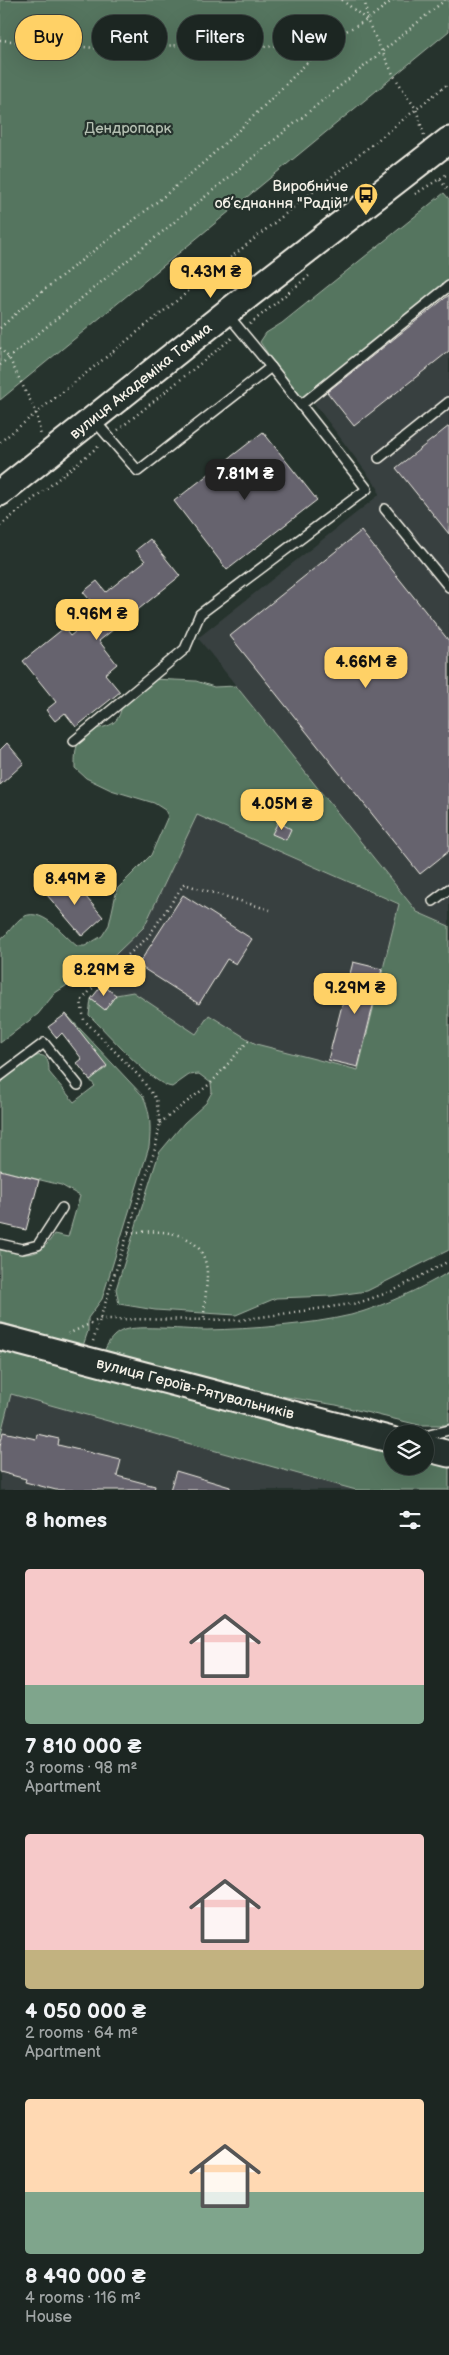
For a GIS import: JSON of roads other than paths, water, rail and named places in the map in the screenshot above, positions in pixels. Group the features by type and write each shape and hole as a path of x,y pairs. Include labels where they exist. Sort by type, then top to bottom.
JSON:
{"main road":[{"name":"вулиця Академіка Тамма","path":"0,493 51,451 101,429 234,322 440,147"},
{"name":"вулиця Героїв-Рятувальників","path":"0,1337 384,1438"},
{"path":"434,1450 449,1454"}],"lane":[{"path":"301,405 449,286"},
{"path":"74,741 185,649 200,614 366,489 234,322"},
{"path":"101,429 138,471 271,367"},
{"path":"379,458 449,402"},
{"path":"385,509 449,587"},
{"path":"433,901 449,889"},
{"path":"0,1076 44,1043 78,1085"},
{"path":"0,1244 22,1249 38,1245 62,1208"},
{"path":"434,1434 449,1430"}],"place":[{"name":"Виробниче об’єднання \"Радій\"","path":"366,216"}],"park label":[{"name":"Дендропарк","path":"128,128"}]}
